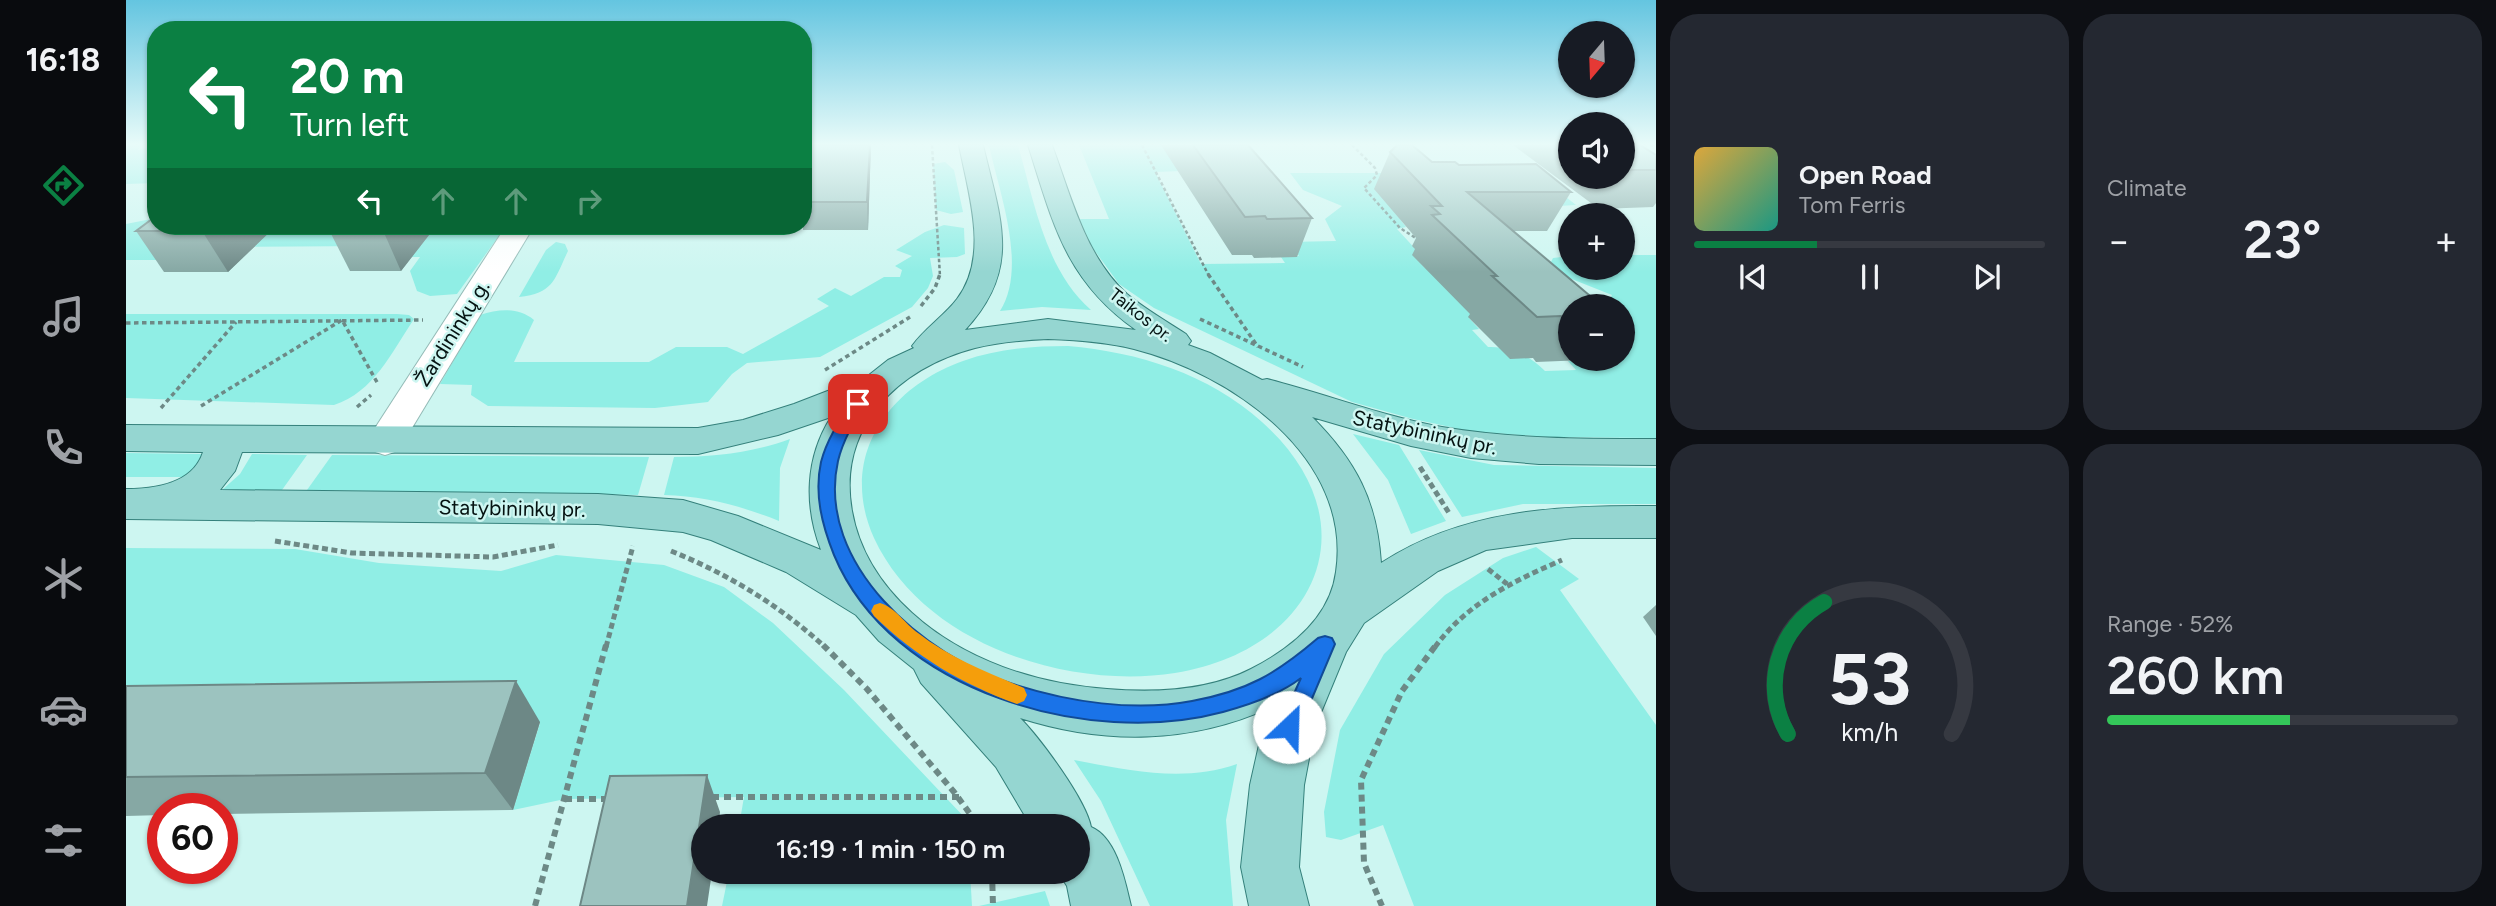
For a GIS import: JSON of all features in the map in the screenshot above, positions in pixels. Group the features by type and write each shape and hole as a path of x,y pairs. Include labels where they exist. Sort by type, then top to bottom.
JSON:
{"main road":[{"path":"979,187 991,251 988,271 980,293 959,320 858,404 840,431 830,462 826,496 833,531 849,569 893,622 1015,749 1056,814"},
{"name":"Taikos pr.","path":"1055,187 1077,248 1091,272 1116,300 1203,362"},
{"path":"126,438 204,425 385,442 698,441 778,425 895,372 939,348 973,337 1048,329 1126,337 1203,362 1250,364 1275,405 1305,433 1330,464 1349,498 1359,535 1359,572 1337,627 1289,727 1277,785 1270,867 1279,906"},
{"name":"Statybininkų pr.","path":"1250,364 1396,430 1500,448 1656,452"},
{"path":"142,504 197,488 213,475 221,463 223,451 204,425"},
{"name":"Statybininkų pr.","path":"142,504 598,509 683,516 723,527 801,560 893,622"},
{"path":"893,622 954,667 1008,692 1068,708 1130,715 1190,711 1245,697 1290,674 1337,627 1434,553 1468,541 1522,528 1656,522"},
{"path":"1090,870 1101,906"}],"street":[{"name":"Žardininkų g.","path":"385,442 514,235"}],"path":[{"path":"821,372 889,332 917,312 935,288 940,276 935,187"},
{"path":"1163,187 1250,364"},
{"path":"1365,187 1401,228 1417,240 1431,240"},
{"path":"1197,317 1250,364 1305,368"},
{"path":"342,320 378,384"},
{"path":"204,425 342,320"},
{"path":"126,323 423,320"},
{"path":"160,410 236,321"},
{"path":"1396,430 1485,567 1507,584"},
{"path":"271,541 352,553 493,557 567,545"},
{"path":"620,545 645,547"},
{"path":"535,906 633,545"},
{"path":"668,550 702,562 749,588 800,625 852,673 960,797 971,814"},
{"path":"1382,906 1364,863 1361,780 1402,691 1450,626 1507,584 1567,558"},
{"path":"704,797 960,797"},
{"path":"565,799 621,799"},
{"path":"992,884 993,906"}],"shaded area":[{"path":"935,187 958,187 963,212 951,214 936,210"},
{"path":"999,187 1030,187 1043,233 1062,275 1075,294 1091,310 1042,307 1000,311 1008,293 1012,273 1009,229"},
{"path":"1096,187 1163,187 1201,264 1285,263 1281,257 1299,256 1288,242 1336,241 1325,219 1342,206 1301,187 1554,187 1574,203 1397,215 1406,227 1397,229 1420,254 1413,255 1425,268 1431,268 1474,317 1469,318 1479,329 1472,330 1488,347 1519,353 1545,371 1635,371 1635,294 1609,294 1574,280 1635,280 1635,255 1656,255 1656,438 1547,437 1469,431 1352,402 1154,308 1119,284 1092,247 1079,219 1109,219"},
{"path":"147,220 147,235 369,235 373,246 193,247 178,260 126,260 126,224"},
{"path":"944,225 964,228 965,254 930,258 933,276 928,288 912,307 820,357 747,363 732,374 708,402 655,408 488,406 471,395 472,385 440,384 480,315 494,311 515,311 534,320 514,362 649,362 676,347 727,347 743,354 829,306 817,299 835,288 851,296 884,277 900,277 902,270 895,266 912,256 896,250 925,232"},
{"path":"422,235 500,235 457,294 430,296 417,291 410,271 420,257 389,257"},
{"path":"556,242 565,244 568,251 556,277 539,292 519,297 546,250"},
{"path":"1558,257 1558,272 1551,262 1553,258"},
{"path":"126,314 397,314 409,315 414,319 371,381 348,399 334,405 126,398"},
{"path":"1068,346 1146,360 1196,378 1241,405 1262,422 1297,461 1316,501 1321,540 1314,578 1294,611 1264,639 1224,660 1175,673 1133,676 1089,674 1045,666 1002,652 962,632 927,606 897,575 874,538 864,509 862,480 866,454 876,430 892,408 912,389 936,373 963,361 1015,349"},
{"path":"1353,434 1399,445 1446,521 1411,534 1388,480"},
{"path":"790,439 780,468 779,521 723,503 664,495 674,457 733,453"},
{"path":"1419,450 1494,465 1656,468 1656,504 1523,504 1462,517"},
{"path":"126,453 202,454 205,460 186,477 126,477"},
{"path":"252,454 307,455 282,490 222,490 240,474"},
{"path":"332,455 649,457 638,495 307,490"},
{"path":"1536,547 1579,579 1560,590 1656,725 1656,906 1414,906 1383,825 1341,840 1326,837 1324,812 1340,730 1384,654 1445,595 1503,558"},
{"path":"126,548 295,549 379,563 501,571 556,555 664,565 724,587 773,623 844,690 961,814 741,814 744,797 565,799 513,810 540,723 126,727"},
{"path":"1074,760 1135,771 1176,774 1217,770 1237,764 1226,820 1233,906 1150,906 1101,801"},
{"path":"727,884 971,884 972,906 722,906"},
{"path":"1045,891 1050,906 979,906"}],"building":[{"path":"812,187 868,187 867,202 812,202"},
{"path":"1224,187 1285,187 1312,218 1267,219 1265,216 1245,217"},
{"path":"1424,187 1567,189 1571,192 1467,192 1558,269 1558,280 1571,280 1588,294 1558,294 1558,316 1537,317 1432,215 1440,214 1431,206 1442,206"},
{"path":"147,223 147,231 136,231"},
{"path":"516,681 485,773 126,777 126,686"},
{"path":"707,775 701,814 691,814 691,880 687,906 580,906 610,776"}],"slow traffic":[{"path":"880,611 910,639 954,667 1017,695"}],"route":[{"path":"858,404 840,431 830,462 826,496 833,531 849,569 862,588 876,606 910,639 954,667 1008,692 1068,708 1130,715 1190,711 1245,697 1290,674 1325,644 1289,727"}]}
